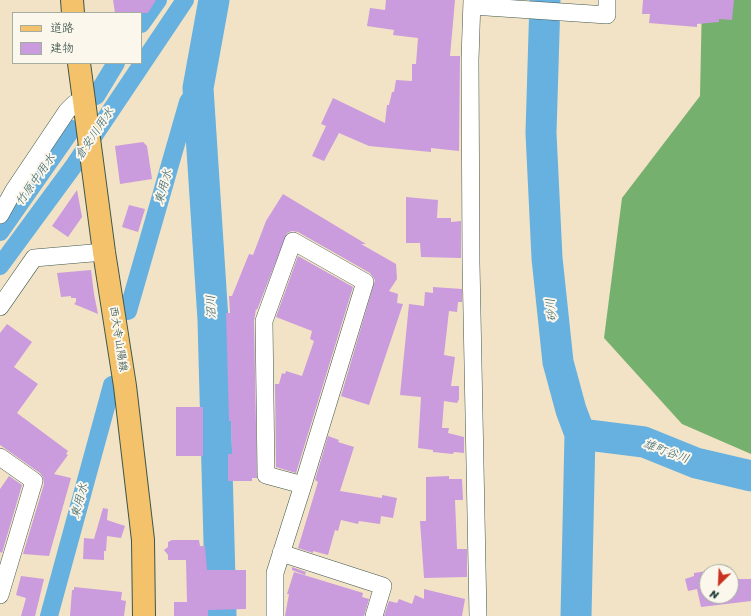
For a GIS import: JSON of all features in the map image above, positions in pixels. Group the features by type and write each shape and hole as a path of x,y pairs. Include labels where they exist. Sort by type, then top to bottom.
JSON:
{"main road":[{"path":"72,0 73,12"},
{"name":"西大寺山陽線","path":"79,64 104,252 125,386 143,540 144,616"}],"street":[{"path":"478,616 471,263 470,60 472,3 607,15 607,0"},
{"path":"0,215 14,190 66,111 74,104 85,108"},
{"path":"275,616 275,573 303,485 365,282 294,241 264,321 266,475 303,485"},
{"path":"0,307 34,258 104,252"},
{"path":"0,457 34,481 3,570 0,595"},
{"path":"281,553 383,586 374,616"}],"green space":[{"path":"702,0 751,0 751,454 682,424 604,338 622,198 700,96"}],"building":[{"path":"113,0 156,0 148,13 115,12"},
{"path":"386,0 455,0 450,56 460,56 459,151 431,148 431,152 369,146 339,133 324,161 312,156 326,126 321,124 333,98 385,123 387,105 389,105 392,92 394,92 396,80 412,81 412,64 416,64 418,38 393,35 394,30 367,26 370,8 385,10"},
{"path":"643,0 734,0 732,20 719,19 719,22 697,24 697,27 649,23 650,14 642,14"},
{"path":"143,142 147,146 152,179 120,184 115,146"},
{"path":"77,190 82,217 68,237 52,226"},
{"path":"283,194 366,244 361,244 396,264 397,279 389,291 398,294 397,303 403,304 369,405 341,396 375,280 370,273 298,232 292,231 287,233 257,310 256,309 254,321 257,478 252,478 252,481 228,481 228,454 232,454 231,421 229,421 226,313 230,313 229,296 232,296 249,254 253,255 266,221"},
{"path":"406,197 438,200 437,218 451,218 451,222 461,221 461,258 421,257 420,243 406,243"},
{"path":"129,205 145,209 138,232 122,227"},
{"path":"298,256 353,287 296,473 276,467 275,384 279,384 282,373 285,374 286,371 302,376 314,341 310,339 312,331 276,317"},
{"path":"91,270 98,314 74,304 76,302 76,298 71,298 71,296 61,297 57,273"},
{"path":"433,287 462,289 462,302 458,302 457,312 449,311 444,355 455,357 451,386 459,386 459,399 457,403 444,401 442,428 449,428 448,433 464,437 464,453 454,452 453,454 433,452 433,450 418,448 421,397 400,395 409,304 424,306 425,292 433,293"},
{"path":"7,324 32,342 14,367 38,384 17,413 68,451 66,454 68,455 54,474 71,478 49,556 23,554 44,484 43,477 40,473 0,445 0,333"},
{"path":"176,407 203,407 203,456 176,456"},
{"path":"328,436 339,440 338,442 354,447 340,491 382,498 382,495 397,498 393,518 381,516 380,524 359,521 358,524 341,520 338,531 335,530 328,555 313,551 313,553 298,548 318,482 315,480"},
{"path":"9,476 22,485 2,553 0,552 0,489"},
{"path":"449,476 449,479 462,479 463,500 455,500 457,549 467,549 467,577 424,578 420,521 426,521 426,477"},
{"path":"103,508 108,509 107,520 125,526 121,538 107,536 104,560 83,559 84,538 94,539"},
{"path":"172,540 199,540 200,546 205,546 207,570 246,570 246,609 208,610 208,616 174,616 174,602 187,602 186,560 168,560 168,555 164,550 168,547 168,542"},
{"path":"292,567 306,572 305,575 292,570"},
{"path":"294,572 363,593 362,597 369,599 364,616 285,616 289,594 287,594"},
{"path":"699,572 699,598 697,589 688,591 685,579 694,576 694,573"},
{"path":"21,576 44,579 35,616 21,616 26,598 16,595"},
{"path":"739,579 751,579 751,601 739,602"},
{"path":"74,587 122,592 121,600 126,601 124,616 70,616 72,590 74,590"},
{"path":"424,589 465,599 462,616 384,616 389,601 397,603 399,599 412,604 415,595 424,599"},
{"path":"700,604 726,604 701,607"}],"waterway":[{"name":"竹原中用水","path":"142,23 158,0"},
{"name":"倉安川用水","path":"0,266 75,164 185,0"},
{"name":"沼川","path":"214,0 198,88 213,320 221,616"},
{"name":"砂川","path":"545,0 541,133 547,258 558,362 571,410 580,434 576,616"},
{"name":"竹原中用水","path":"96,96 115,64"},
{"name":"東用水","path":"128,311 188,102 198,88"},
{"name":"竹原中用水","path":"0,232 72,129"},
{"name":"東用水","path":"49,616 112,385"},
{"name":"雄町谷川","path":"580,434 644,442 696,463 751,476"}]}
